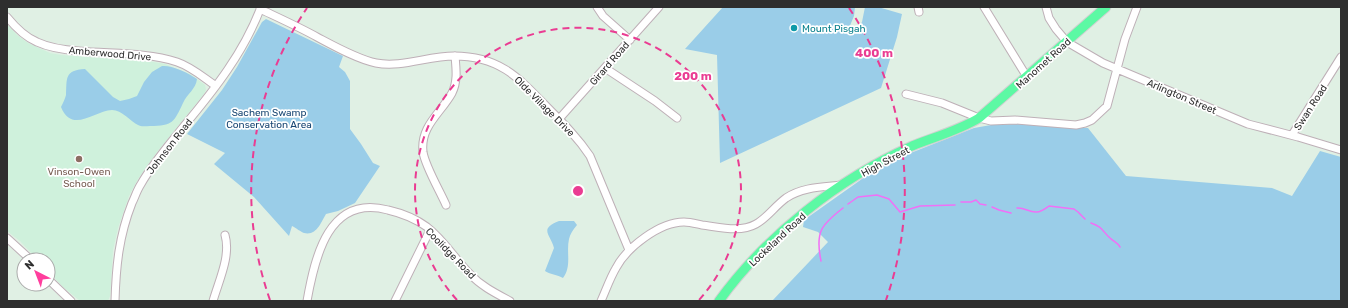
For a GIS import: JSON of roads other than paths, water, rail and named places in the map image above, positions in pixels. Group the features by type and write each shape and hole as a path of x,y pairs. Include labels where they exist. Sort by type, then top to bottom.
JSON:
{"main road":[{"name":"Manomet Road","path":"979,118 1106,7"},
{"name":"High Street","path":"843,185 883,161 912,146 956,130 979,118"},
{"name":"Lockeland Road","path":"719,301 747,268 787,227 811,207 843,185"}],"street":[{"path":"597,7 603,16 630,40"},
{"name":"Girard Road","path":"559,119 659,7"},
{"path":"984,7 1027,77"},
{"name":"Arlington Street","path":"1046,7 1049,18 1067,42 1103,63 1231,117 1269,130 1292,135 1341,150"},
{"path":"906,94 942,103 979,118 991,121 1015,120 1076,124 1085,123 1092,120 1107,106 1126,39 1137,7"},
{"name":"Olde Village Drive","path":"261,8 339,48 375,63 393,64 455,56 481,59 511,72 526,85 574,134 590,156 629,250"},
{"name":"Johnson Road","path":"115,301 118,252 125,222 140,185 153,164 231,66 244,46 261,8"},
{"name":"Amberwood Drive","path":"7,17 16,28 25,35 51,47 68,50 142,55 178,62 190,68 216,86"},
{"path":"446,206 426,163 422,141 428,125 452,92 456,75 455,56"},
{"name":"Swan Road","path":"1292,135 1341,57"},
{"path":"605,68 677,118"},
{"name":"High Street","path":"601,301 616,267 629,250 654,232 668,225 684,222 742,229 756,224 785,199 796,193 811,188 843,185"},
{"name":"Coolidge Road","path":"307,301 315,263 331,227 346,213 365,207 377,207 394,211 411,218 430,230 442,241 469,274 482,285 510,301"},
{"path":"395,301 430,230"},
{"path":"213,301 226,255 227,245 225,235"},
{"path":"7,238 22,252"},
{"path":"56,287 71,301"}],"waterway":[{"path":"848,204 858,197 877,195 889,199 900,212 920,206 955,205"},
{"path":"961,202 971,202 976,200 980,204 986,205"},
{"path":"1017,208 1034,212 1043,210 1049,206 1074,209 1085,219"},
{"path":"992,207 1011,213"},
{"path":"821,261 819,243 822,230 829,219 843,208"},
{"path":"1091,223 1100,228 1120,247"}],"place":[{"name":"Mount Pisgah","path":"794,28"},
{"name":"Vinson-Owen School","path":"79,159"}],"park label":[{"name":"Sachem Swamp Conservation Area","path":"269,118"}]}
